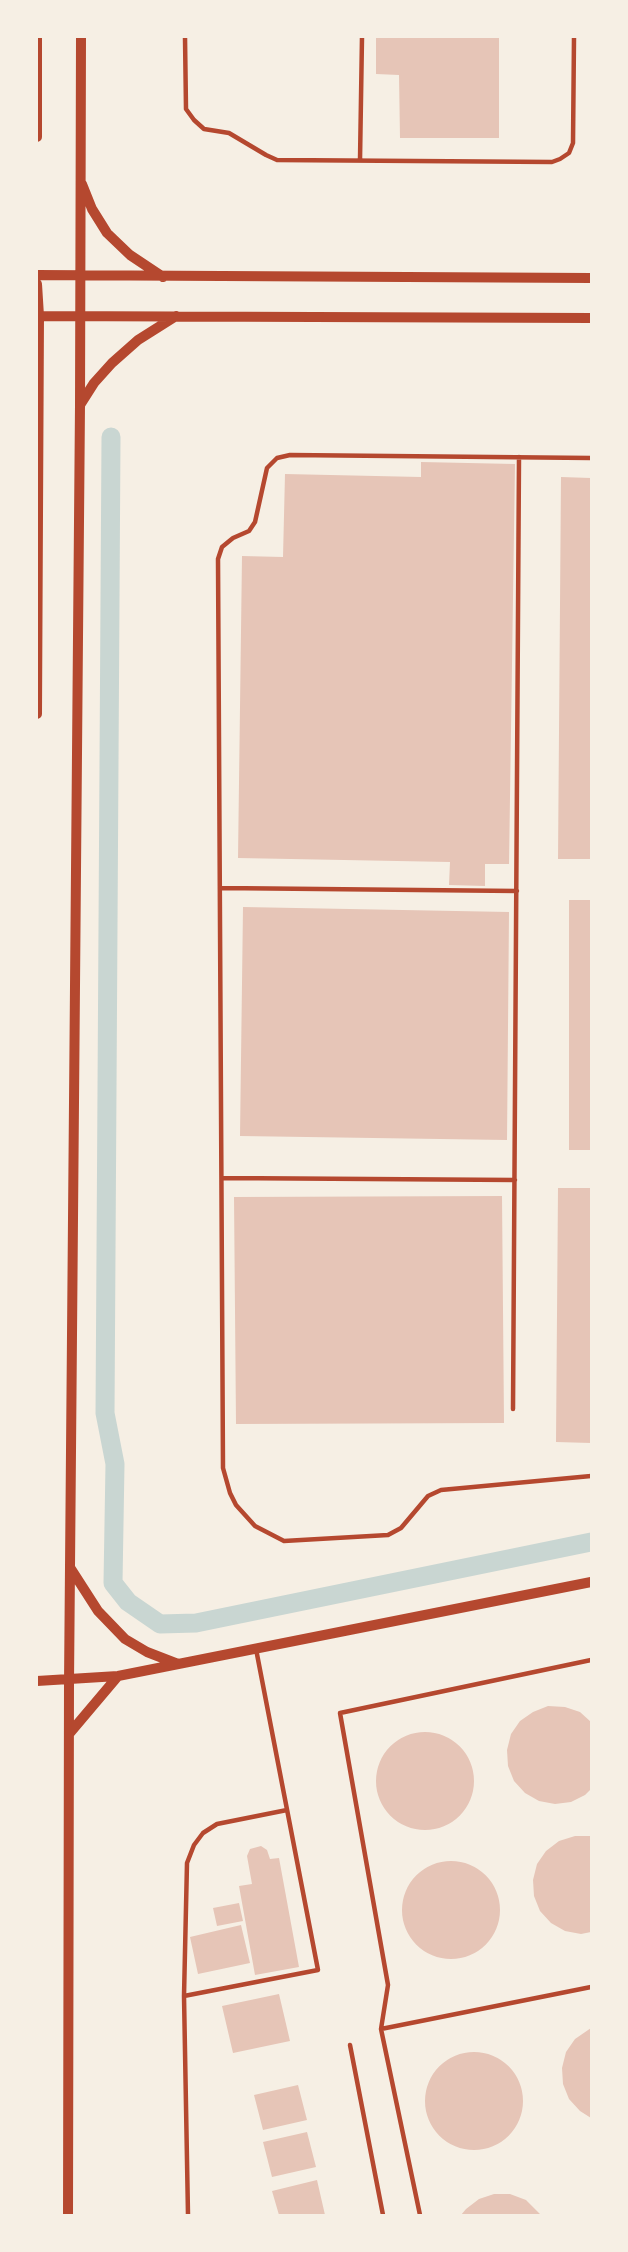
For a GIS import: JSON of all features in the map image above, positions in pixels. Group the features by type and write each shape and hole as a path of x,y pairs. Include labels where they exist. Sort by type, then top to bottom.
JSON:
{"street":[{"path":"37,37 37,137"},
{"path":"68,2215 69,1681 81,37"},
{"path":"80,178 92,209 107,233 130,255 163,277"},
{"path":"37,275 591,278"},
{"path":"37,284 37,714"},
{"path":"38,316 591,318"},
{"path":"80,405 94,383 112,363 138,340 176,316"},
{"path":"71,1569 98,1611 125,1639 147,1652 178,1664"},
{"path":"37,1681 118,1676 591,1582"},
{"path":"69,1734 118,1676"}],"lane":[{"path":"184,37 186,109 194,120 204,129 229,133 277,160 552,162 569,153 573,143 574,37"},
{"path":"360,160 362,37"},
{"path":"591,458 290,455 277,458 267,468 255,522 249,531 233,538 222,547 218,559 223,1468 230,1493 236,1505 255,1526 284,1541 388,1535 401,1528 428,1496 441,1490 591,1476"},
{"path":"513,1409 519,457"},
{"path":"220,888 517,891"},
{"path":"222,1178 515,1180"},
{"path":"184,1996 318,1970 256,1649"},
{"path":"420,2215 382,2029 388,1985 340,1713 591,1660"},
{"path":"188,2215 184,1996 187,1863 194,1845 203,1833 217,1825 288,1810"},
{"path":"382,2029 591,1987"},
{"path":"350,2046 383,2215"}],"building":[{"path":"376,37 499,37 499,138 400,138 399,75 376,74"},
{"path":"421,462 515,464 509,864 485,864 485,886 449,885 450,862 238,858 242,556 283,557 285,474 421,477"},
{"path":"561,477 591,478 591,859 558,859"},
{"path":"569,900 591,900 591,1150 569,1150"},
{"path":"243,907 509,912 507,1140 240,1136"},
{"path":"558,1188 591,1188 591,1443 556,1442"},
{"path":"502,1196 504,1423 236,1424 234,1197"},
{"path":"548,1706 565,1707 580,1712 591,1722 591,1789 571,1802 555,1804 539,1801 525,1793 514,1781 508,1766 507,1750 511,1734 520,1721"},
{"path":"425,1732 444,1736 459,1747 470,1762 474,1781 470,1800 459,1815 444,1826 425,1830 406,1826 391,1815 380,1800 376,1781 380,1762 391,1747 406,1736"},
{"path":"575,1836 591,1836 591,1932 581,1934 565,1931 551,1923 540,1911 534,1896 533,1880 537,1864 546,1851 559,1841"},
{"path":"261,1846 267,1850 270,1859 279,1858 299,1967 255,1975 239,1886 252,1884 247,1856 250,1849"},
{"path":"451,1861 478,1869 492,1883 500,1910 492,1937 478,1951 451,1959 424,1951 410,1937 402,1910 410,1883 424,1869"},
{"path":"239,1903 243,1921 217,1926 213,1908"},
{"path":"241,1925 250,1963 198,1974 190,1937"},
{"path":"279,1994 290,2041 233,2053 222,2006"},
{"path":"591,2028 591,2118 569,2099 563,2084 562,2068 566,2052 575,2039"},
{"path":"474,2052 493,2056 508,2067 519,2082 523,2101 519,2120 508,2135 493,2146 474,2150 455,2146 440,2135 429,2120 425,2101 429,2082 440,2067 455,2056"},
{"path":"298,2085 307,2120 263,2130 254,2095"},
{"path":"307,2132 316,2167 272,2177 263,2142"},
{"path":"317,2180 325,2215 279,2215 272,2191"},
{"path":"494,2194 510,2194 526,2200 541,2215 461,2215 479,2199"}],"waterway":[{"path":"111,437 105,1413 115,1464 113,1583 128,1602 160,1624 196,1623 591,1542"}]}
